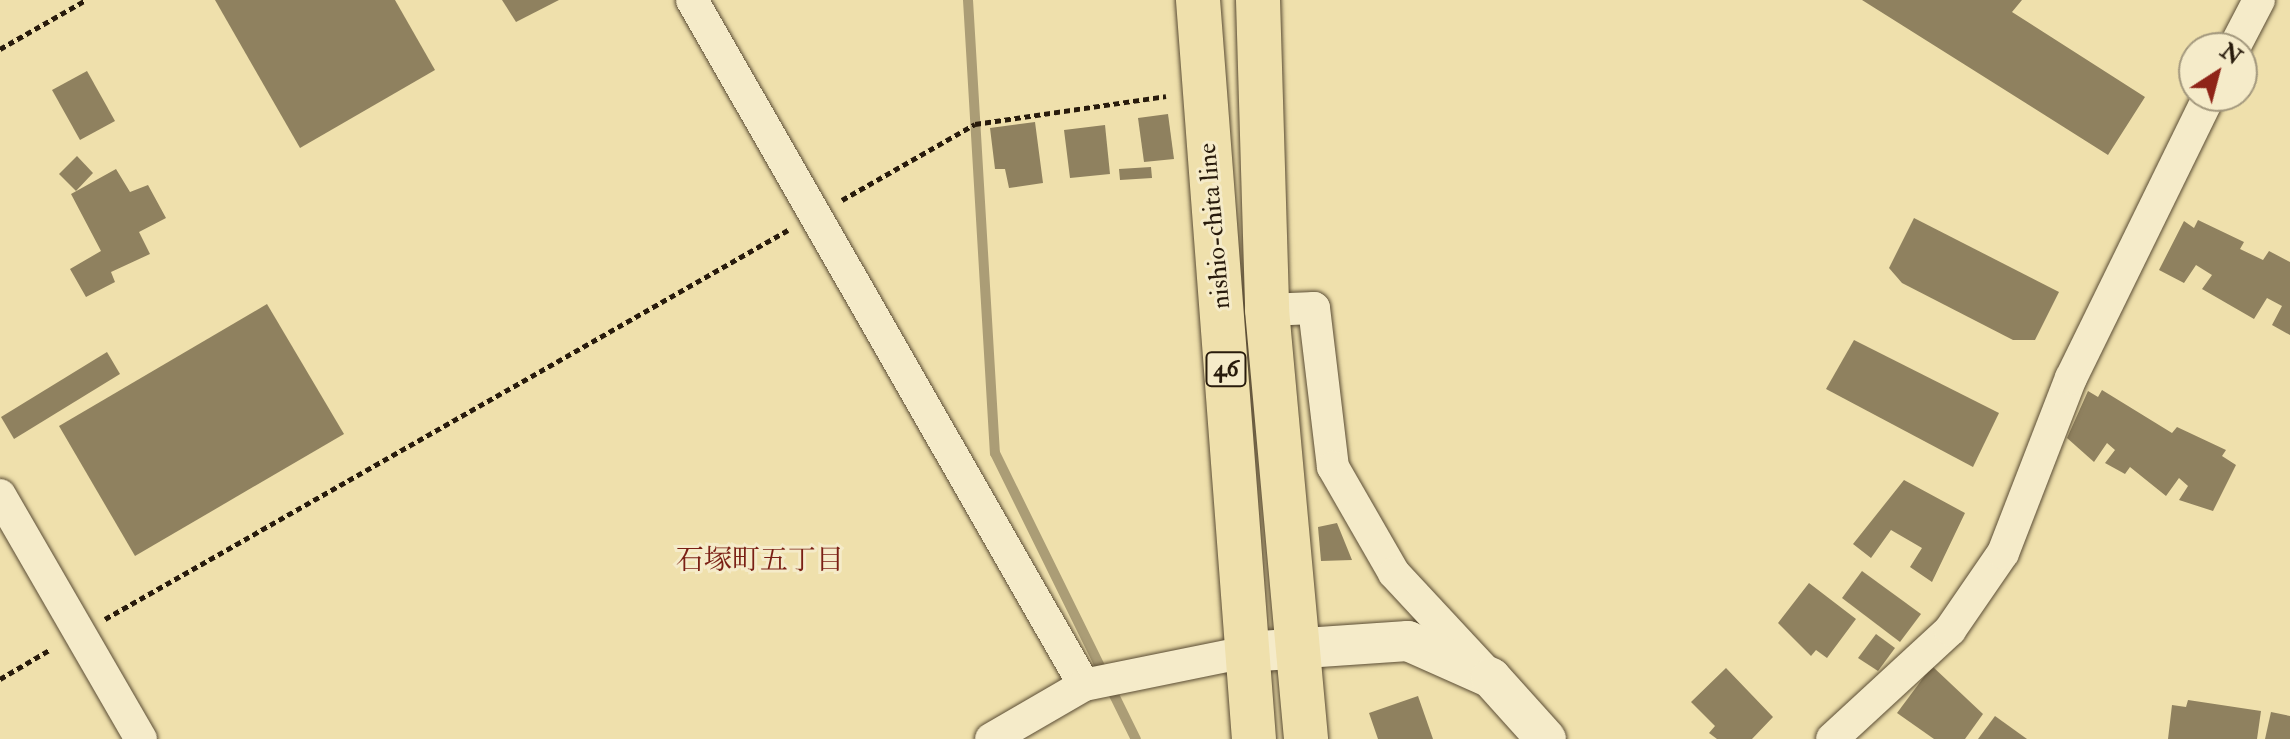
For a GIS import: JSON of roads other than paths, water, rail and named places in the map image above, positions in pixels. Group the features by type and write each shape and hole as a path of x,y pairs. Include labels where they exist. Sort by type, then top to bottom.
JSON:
{"main road":[{"name":"nishio-chita line","path":"1198,0 1254,739"},
{"name":"nishio-chita line","path":"1258,0 1267,310 1306,739"}],"street":[{"path":"692,0 1084,685"},
{"path":"2242,32 2259,0"},
{"path":"1832,739 1950,630 2003,553 2071,378 2201,112"},
{"path":"1267,310 1314,308 1333,467 1394,573 1546,739"},
{"path":"0,495 141,739"},
{"path":"991,739 1084,685 1246,652 1408,641 1491,678"}],"waterway":[{"path":"968,0 995,453 1136,739"}],"district":[{"name":"石塚町五丁目","path":"760,561"}]}
